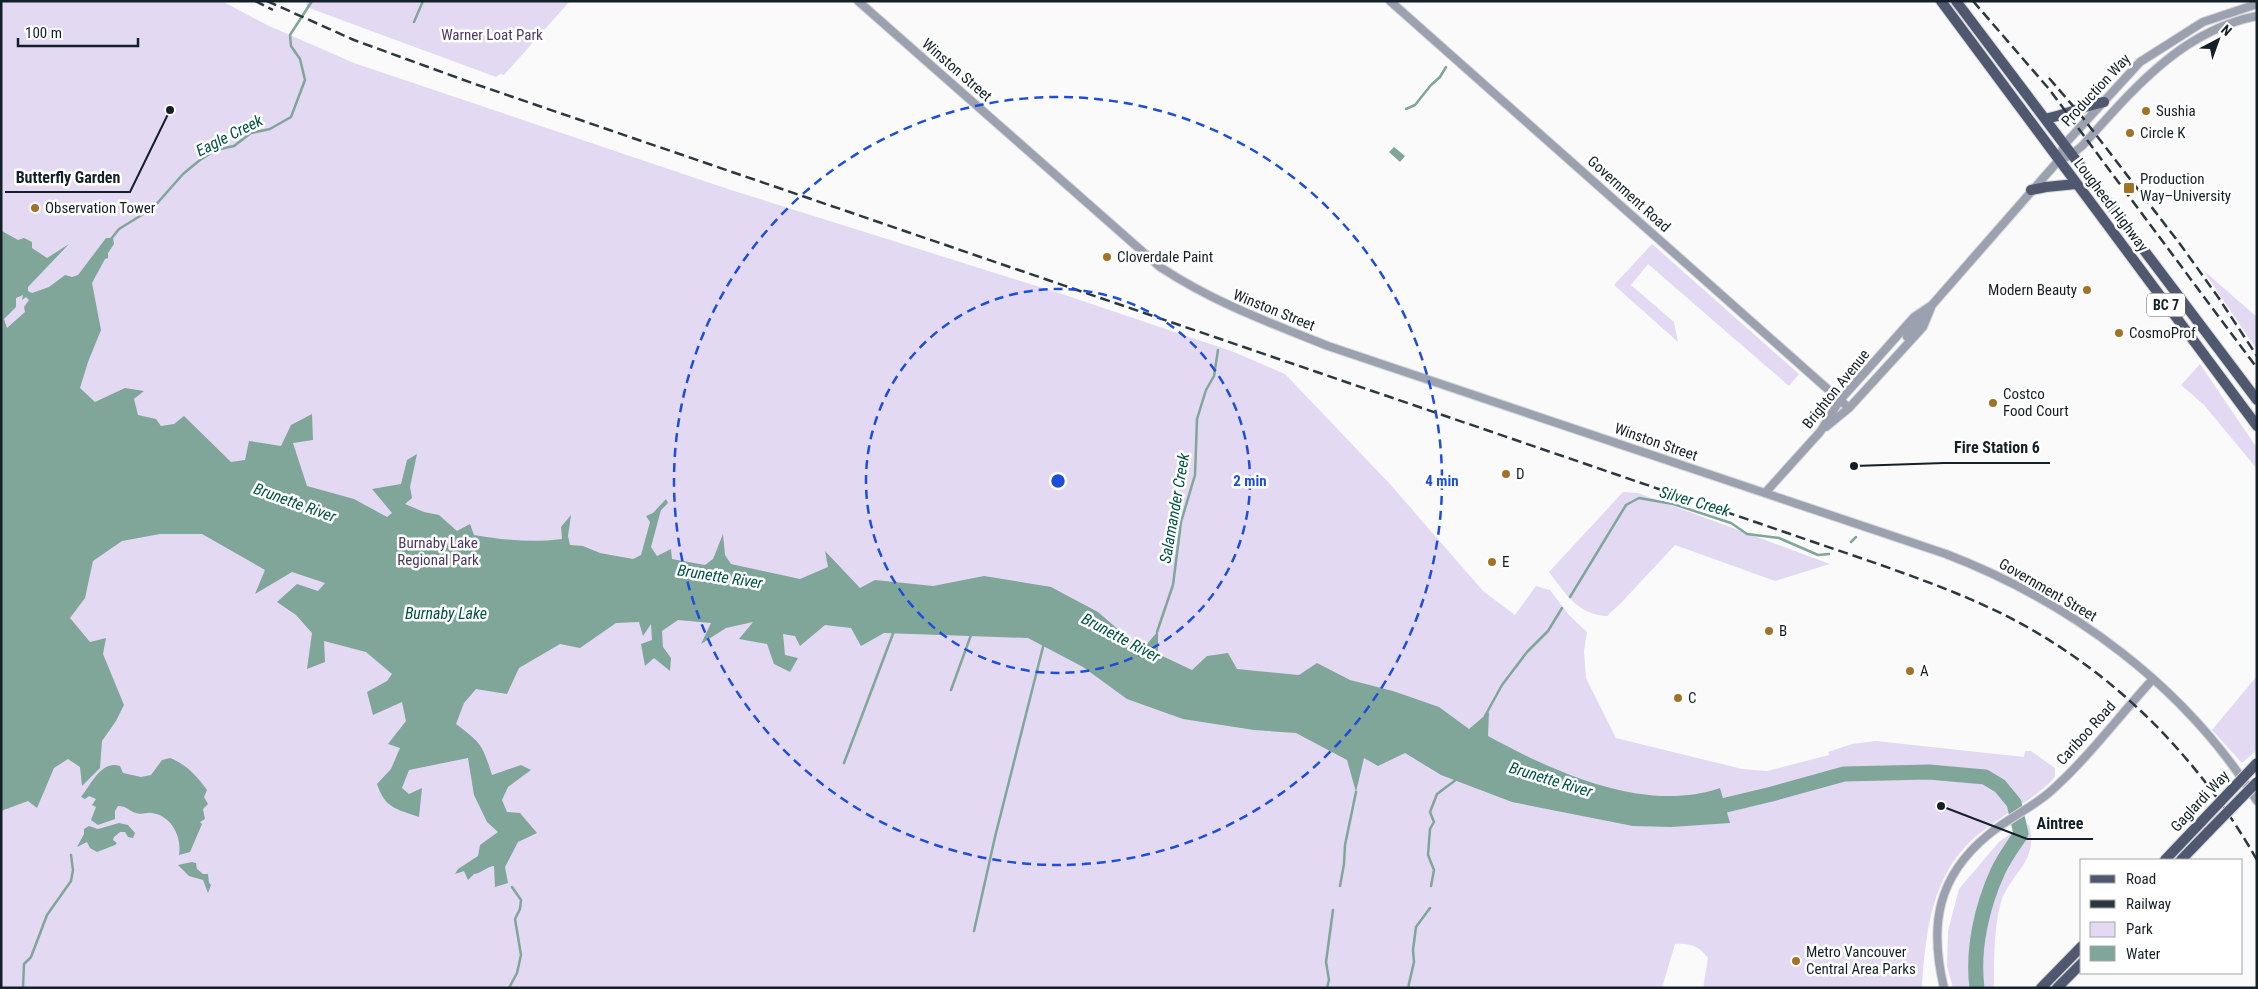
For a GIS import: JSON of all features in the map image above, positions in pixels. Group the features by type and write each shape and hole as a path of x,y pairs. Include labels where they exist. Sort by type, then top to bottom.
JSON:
{"main road":[{"name":"Lougheed Highway","path":"1941,1 2257,426"},
{"name":"Lougheed Highway","path":"1956,1 2257,400"},
{"path":"2045,119 2063,116 2090,105 2104,102"},
{"path":"2032,190 2046,186 2076,184"},
{"name":"Gaglardi Way","path":"2166,859 2257,763"},
{"name":"Gaglardi Way","path":"2182,859 2257,782"},
{"path":"2041,988 2080,948"},
{"path":"2056,988 2080,965"}],"street":[{"name":"Winston Street","path":"858,1 1160,267 1195,290 1238,311 1328,346 1765,493"},
{"name":"Government Road","path":"1390,1 1849,408"},
{"name":"Production Way","path":"2064,144 2140,62 2204,22 2257,4"},
{"name":"Production Way","path":"2071,155 2155,68 2181,48 2233,22 2257,16"},
{"path":"2150,55 2155,68"},
{"name":"Brighton Avenue","path":"1820,432 1840,400 1914,317 1932,305 2059,160 2064,144"},
{"name":"Brighton Avenue","path":"2059,160 2071,155"},
{"name":"Brighton Avenue","path":"1765,493 1820,432 1849,408 1923,327 1932,305"},
{"name":"Government Street","path":"1765,493 1946,554 2001,577 2046,601 2088,627 2152,679 2199,726 2247,785 2257,801"},
{"name":"Cariboo Road","path":"1944,988 1938,964 1937,937 1943,894 1949,879 1965,857 1999,827 2050,792 2152,679"}],"green space":[{"name":"Burnaby Lake Regional Park","path":"1,1 222,1 267,25 354,63 731,190 1062,294 1234,352 1285,374 1389,483 1483,591 1515,615 1536,586 1550,590 1569,615 1587,632 1584,651 1586,678 1616,738 1742,769 1767,771 1829,755 1828,752 1852,744 1876,741 2024,757 2025,751 2031,751 2055,768 2055,777 2032,797 1988,827 1970,842 1955,859 1944,878 1930,920 1922,988 1703,988 1708,958 1698,948 1690,945 1675,944 1662,988 1,988"},
{"name":"Warner Loat Park","path":"308,1 570,1 504,75 500,74 496,77 309,8 306,4"},
{"path":"1652,244 1799,374 1789,386 1648,264 1631,285 1674,322 1678,342 1614,285"},
{"path":"2203,270 2257,317 2257,350"},
{"path":"2200,364 2257,448 2257,469 2204,405 2181,385"},
{"path":"1623,492 1638,493 1830,564 1775,581 1675,545 1607,616 1588,612 1573,602 1549,572"},
{"path":"2257,676 2257,750 2242,763 2212,730"},
{"path":"2025,823 2029,825 2030,848 2027,858 2005,892 2001,902 1994,956 1994,988 1953,988 1947,966 1948,931 1959,889 1999,842"}],"water":[{"path":"1394,147 1405,156 1400,162 1389,152"},
{"name":"Burnaby Lake","path":"1,226 2,231 18,240 24,238 32,242 32,248 47,258 69,244 28,287 28,291 32,293 49,287 65,275 72,277 78,275 106,238 113,238 114,244 108,253 108,258 105,259 92,283 101,330 80,388 95,402 125,388 144,391 134,399 138,415 156,419 161,426 174,424 184,416 231,462 245,460 249,441 281,446 291,425 312,414 313,440 293,443 307,486 354,499 387,517 392,513 372,489 401,484 407,460 417,454 410,487 412,498 405,504 424,512 439,515 457,531 470,524 474,535 540,541 562,539 561,527 571,515 568,536 570,545 583,546 600,553 633,559 641,555 650,522 646,516 653,513 666,499 668,503 661,510 651,547 657,556 671,549 672,559 705,565 713,559 723,534 725,555 731,564 800,579 828,567 825,551 860,588 875,580 933,586 984,576 1051,587 1098,612 1142,650 1158,631 1158,654 1192,670 1207,656 1228,653 1237,669 1299,675 1317,663 1350,680 1393,691 1439,707 1469,729 1489,712 1488,736 1542,763 1601,785 1661,796 1691,795 1720,788 1730,823 1671,827 1633,826 1512,802 1441,775 1405,753 1378,766 1364,758 1356,792 1347,760 1296,733 1254,730 1183,719 1127,699 1083,667 1028,638 884,633 861,646 851,628 825,625 800,646 795,636 783,634 785,655 798,658 790,672 774,664 767,644 739,639 753,622 726,628 701,644 711,623 678,620 662,631 663,647 671,658 670,671 654,658 645,666 641,644 652,640 651,624 643,636 639,622 616,623 580,648 560,644 519,668 507,694 476,689 464,703 456,724 480,745 492,775 521,765 531,770 508,787 502,800 507,812 520,813 537,833 518,842 505,867 508,883 495,887 494,866 474,874 468,880 464,871 455,874 458,869 478,856 480,845 498,832 487,822 474,795 468,758 409,770 402,788 409,794 422,788 419,817 392,806 384,798 377,784 391,769 400,748 388,744 406,721 402,702 373,715 367,692 387,681 392,674 366,652 324,641 325,662 307,669 312,633 296,615 277,602 297,584 318,591 325,583 292,572 255,594 265,570 202,534 160,534 122,541 93,561 85,598 70,618 90,642 106,638 103,654 124,705 116,721 102,741 100,768 82,786 80,767 68,759 54,768 37,808 28,801 1,811","holes":["23,295 22,300 26,297 29,300 24,307 25,312 7,328 4,319 16,307 16,298"]},
{"path":"170,758 191,771 207,790 204,797 208,804 203,809 205,819 200,822 202,824 190,852 179,855 179,841 174,828 165,818 159,815 150,813 138,814 118,806 115,811 115,819 98,825 91,820 96,807 92,805 96,799 89,796 85,799 81,797 102,770 113,765 120,766 123,773 141,777 151,775 162,760"},
{"path":"119,823 128,825 135,833 133,838 128,837 125,832 120,832 114,837 113,840 117,843 115,845 97,852 90,848 87,842 77,847 84,834 84,829 89,826 98,829"},
{"path":"196,863 197,869 203,874 208,874 211,885 208,893 203,880 189,876 178,865"}],"waterway":[{"name":"Eagle Creek","path":"111,239 119,229 153,208 183,174 200,160 216,150 234,146 251,133 270,129 291,117 305,80 300,59 291,46 290,35 312,1"},
{"path":"414,22 423,1"},
{"name":"Salamander Creek","path":"1406,109 1415,105 1440,77 1446,67"},
{"name":"Salamander Creek","path":"1157,632 1173,585 1181,522 1195,475 1197,419 1206,390 1214,376 1218,350"},
{"name":"Silver Creek","path":"1570,597 1626,505 1639,498 1673,504 1731,523 1747,534 1779,538 1818,555 1829,554"},
{"name":"Silver Creek","path":"1851,542 1856,537"},
{"name":"Silver Creek","path":"1485,716 1502,685 1527,652 1548,631 1562,608"},
{"path":"844,763 894,631"},
{"path":"951,690 971,635"},
{"path":"974,931 995,837 1044,643"},
{"name":"Brunette River","path":"1705,810 1844,774 1929,772 1985,777 2000,786 2014,803 2021,834 1998,871 1987,899 1977,943 1977,988"},
{"path":"1431,886 1434,870 1428,855 1430,829 1434,822 1430,812 1437,794 1457,779"},
{"path":"1340,886 1345,845 1356,792"},
{"path":"23,988 24,964 31,957 47,915 71,881 73,870 71,855"},
{"path":"509,988 517,973 521,955 515,919 520,909 521,900 512,887"},
{"path":"1408,988 1414,962 1413,950 1416,927 1430,908"},
{"path":"1327,988 1329,980 1326,962 1333,910"}],"railway":[{"path":"255,1 273,10"},
{"path":"267,1 354,40 472,83 1878,564 1932,583 1967,598 2001,613 2055,644 2090,668 2123,695 2154,724 2210,788 2235,823 2257,860"},
{"path":"1973,1 2049,89 2257,368"},
{"path":"2049,78 2080,114 2180,244 2257,356"}],"place":[{"name":"Butterfly Garden","path":"170,110"},
{"name":"Sushia","path":"2146,111"},
{"name":"Circle K","path":"2130,133"},
{"name":"Production Way–University","path":"2129,188"},
{"name":"Observation Tower","path":"35,208"},
{"name":"Cloverdale Paint","path":"1107,257"},
{"name":"Modern Beauty","path":"2087,290"},
{"name":"CosmoProf","path":"2119,333"},
{"name":"Costco Food Court","path":"1993,403"},
{"name":"Fire Station 6","path":"1854,466"},
{"name":"D","path":"1506,474"},
{"name":"E","path":"1492,562"},
{"name":"B","path":"1769,631"},
{"name":"A","path":"1910,671"},
{"name":"C","path":"1678,698"},
{"name":"Aintree","path":"1941,806"},
{"name":"Metro Vancouver Central Area Parks","path":"1796,961"}]}
